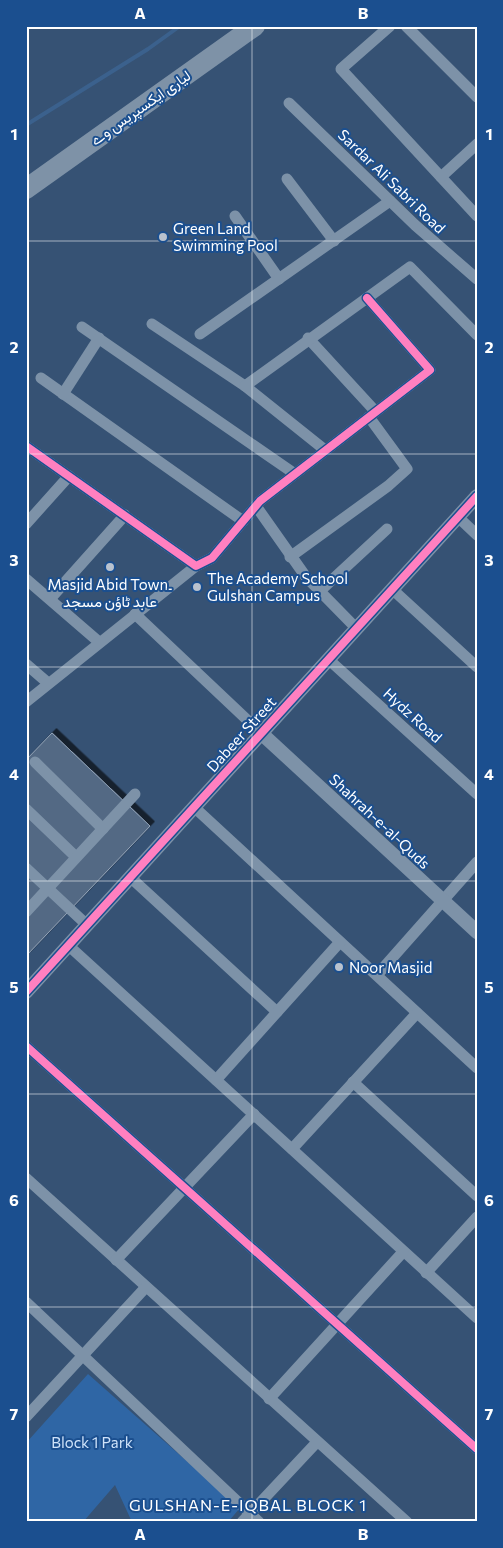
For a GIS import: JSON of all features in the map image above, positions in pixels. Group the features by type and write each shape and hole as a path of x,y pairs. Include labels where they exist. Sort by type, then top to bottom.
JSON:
{"highway":[{"name":"لیاری ایکسپریس وے","path":"26,189 255,26"}],"street":[{"path":"390,26 341,70 477,216"},
{"path":"406,26 477,97"},
{"name":"Sardar Ali Sabri Road","path":"289,103 390,201 477,280"},
{"path":"441,177 477,144"},
{"path":"287,179 334,241"},
{"path":"200,334 390,201"},
{"path":"236,216 279,279"},
{"path":"245,386 308,338 410,268 477,335"},
{"path":"26,702 196,566 212,558 256,506 325,450 430,370 367,298"},
{"path":"152,324 245,386 325,450"},
{"path":"82,327 295,474"},
{"path":"63,394 98,338"},
{"path":"290,557 388,486 407,469 372,414 308,338"},
{"path":"41,378 243,521"},
{"path":"26,446 196,566"},
{"path":"26,524 68,476"},
{"name":"Dabeer Street","path":"26,992 477,496"},
{"path":"256,506 290,557 356,628"},
{"path":"50,599 125,515"},
{"path":"458,517 477,535"},
{"path":"320,591 387,529"},
{"path":"26,578 99,642"},
{"path":"392,589 477,667"},
{"path":"135,614 261,733"},
{"name":"Hydz Road","path":"328,659 477,794"},
{"path":"26,664 48,683"},
{"name":"Shahrah-e-al-Quds","path":"261,733 477,932"},
{"path":"35,762 103,829"},
{"path":"26,912 135,794"},
{"path":"194,807 477,1068"},
{"path":"26,809 76,857"},
{"path":"377,975 477,862"},
{"path":"26,868 87,924"},
{"path":"130,877 277,1012"},
{"path":"216,1080 340,942"},
{"path":"69,946 477,1318"},
{"path":"292,1149 417,1013"},
{"path":"26,1046 477,1449"},
{"path":"353,1082 477,1196"},
{"path":"116,1260 254,1114"},
{"path":"26,1178 407,1522"},
{"path":"426,1273 477,1218"},
{"path":"269,1398 403,1252"},
{"path":"26,1417 146,1287"},
{"path":"26,1302 246,1518 259,1522"},
{"path":"246,1518 317,1442"}],"green space":[{"name":"Block 1 Park","path":"88,1374 240,1508 228,1522 132,1522 115,1485 83,1522 26,1522 26,1443"}],"building":[{"path":"52,733 150,826 26,956 26,760"}],"waterway":[{"path":"26,125 148,49 180,26"}],"cycle path":[{"path":"26,446 196,566 212,558 260,501 430,370 367,298"},
{"path":"26,992 477,496"},
{"path":"26,1046 477,1449"}],"place":[{"name":"Green Land Swimming Pool","path":"163,237"},
{"name":"Masjid Abid Town۔ عابد ٹاؤن مسجد","path":"110,567"},
{"name":"The Academy School Gulshan Campus","path":"197,587"},
{"name":"Noor Masjid","path":"339,967"}],"district":[{"name":"GULSHAN-E-IQBAL BLOCK 1","path":"248,1504"}]}
